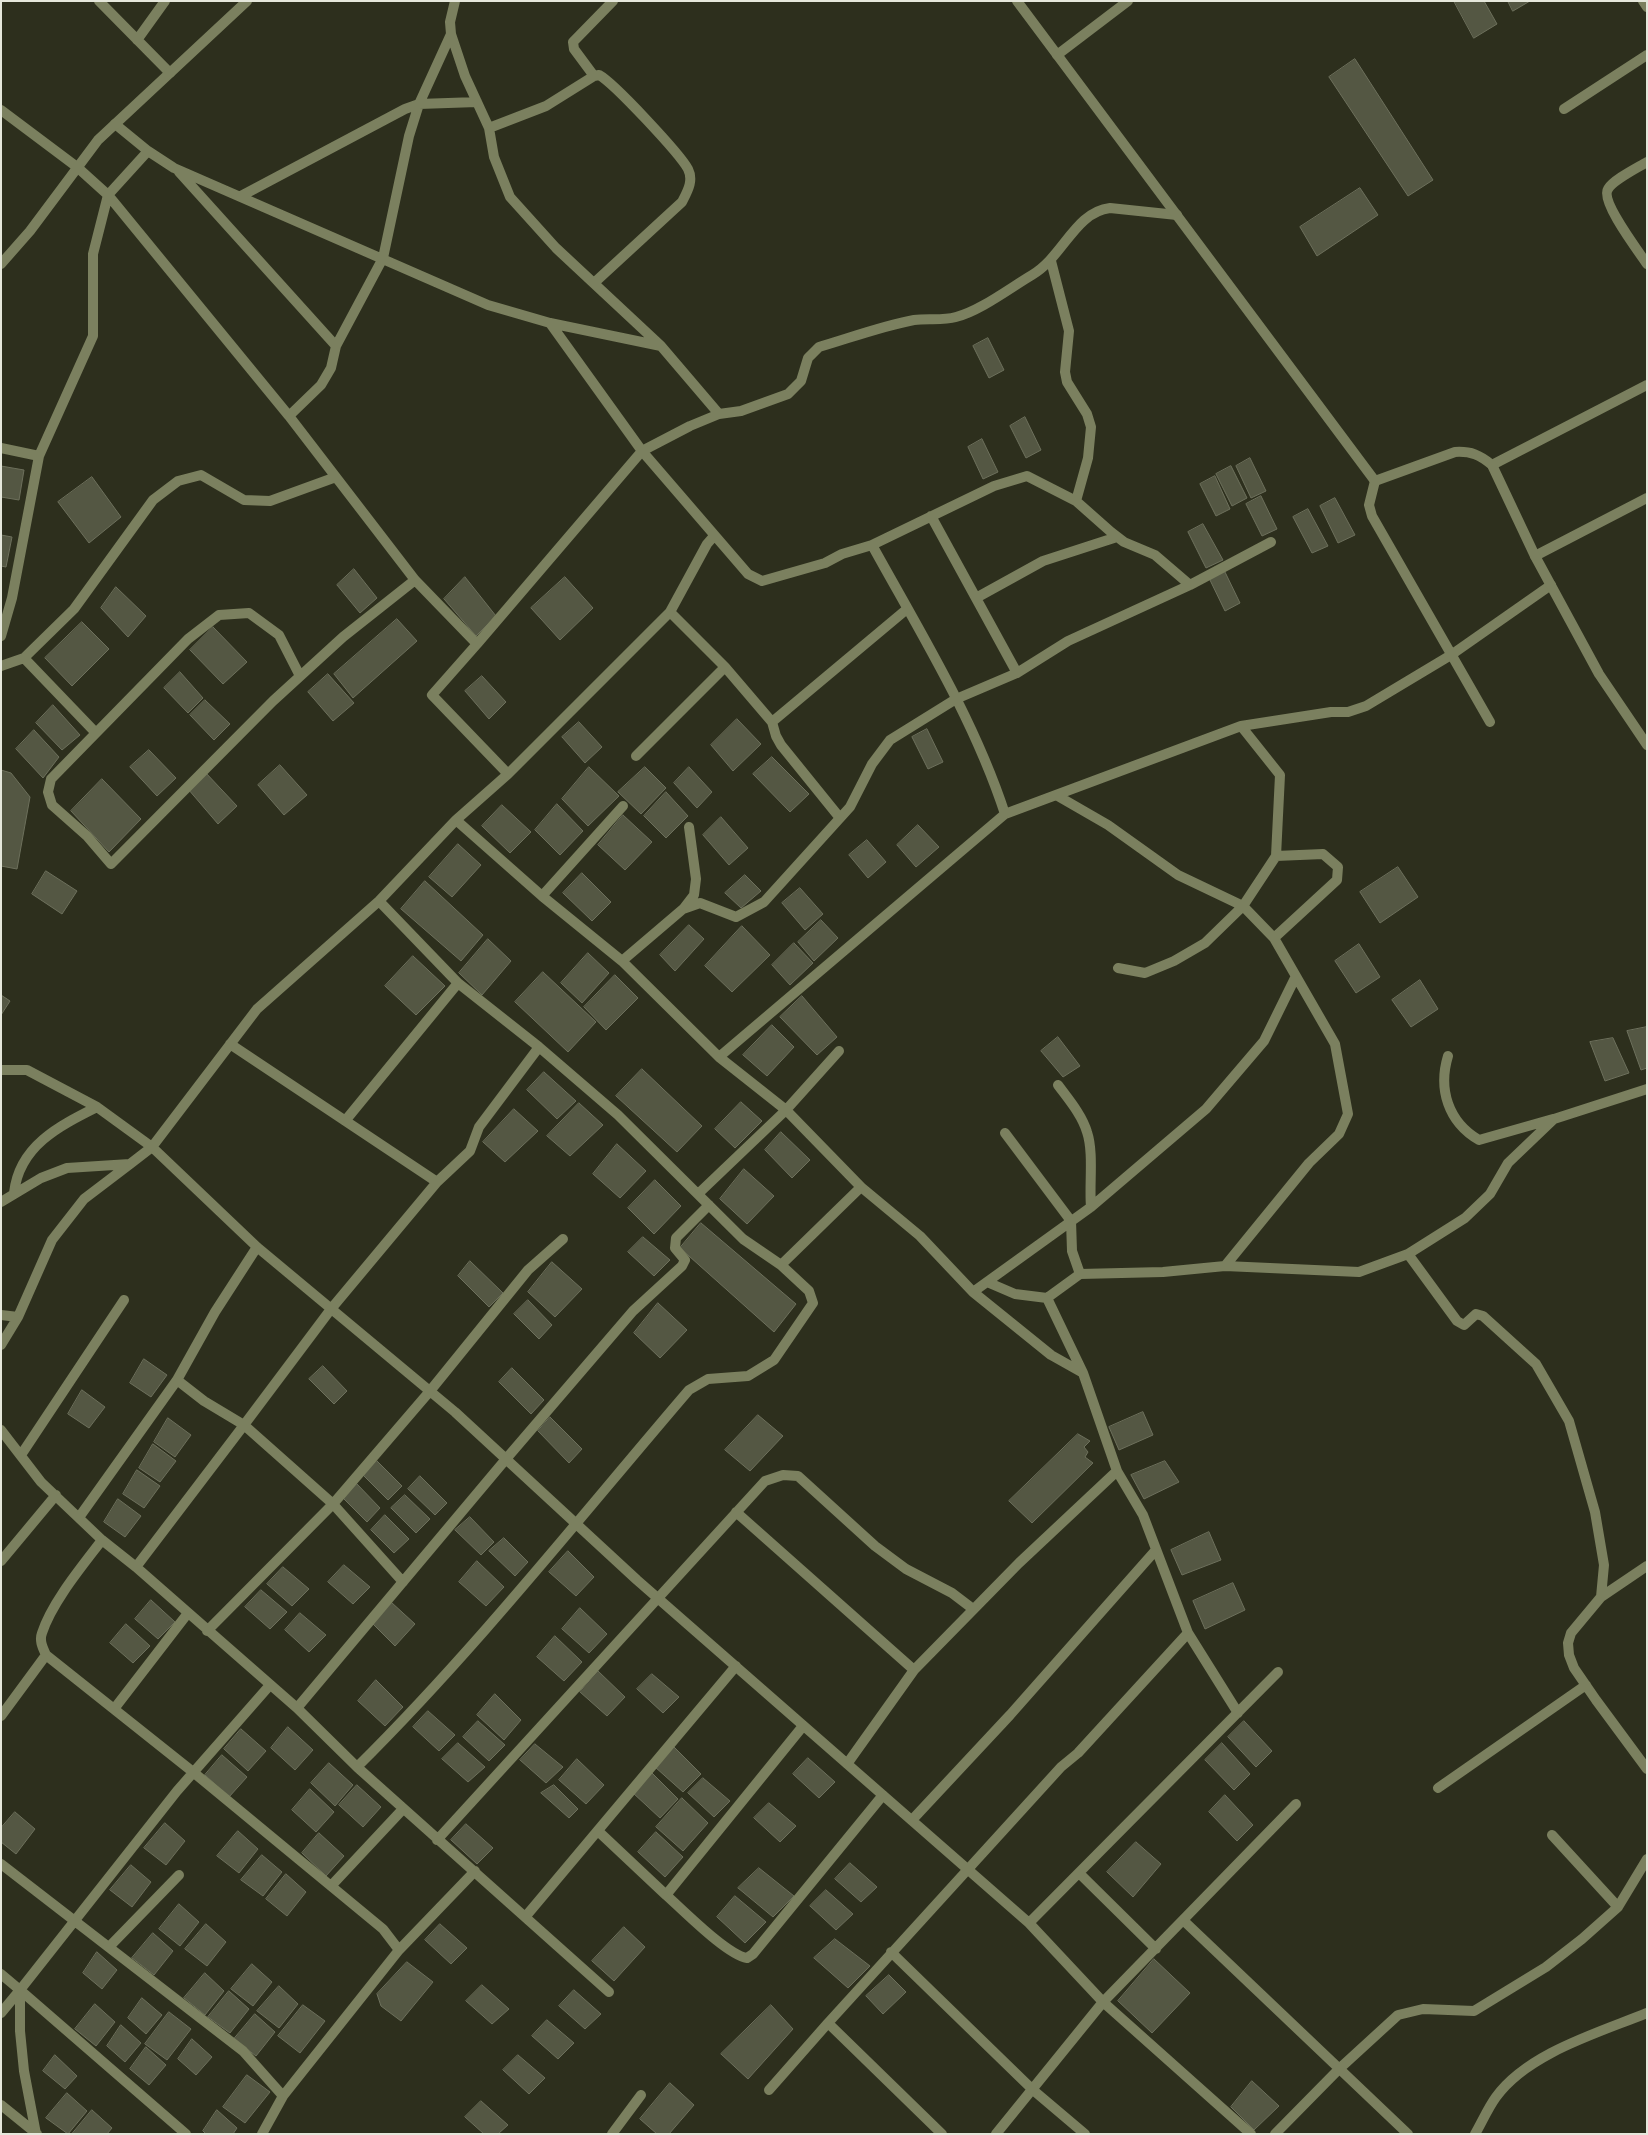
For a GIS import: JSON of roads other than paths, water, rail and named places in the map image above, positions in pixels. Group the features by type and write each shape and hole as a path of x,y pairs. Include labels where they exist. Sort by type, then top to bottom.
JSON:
{"street":[{"path":"99,1 170,73"},
{"path":"137,40 165,1"},
{"path":"1,264 30,231 98,140 247,1"},
{"path":"455,1 450,22 451,34 465,76 489,128 494,157 510,197 556,248 661,346 719,414"},
{"path":"594,283 682,202 690,185 688,170 673,150 604,78 594,76 574,49 573,42 613,1"},
{"path":"1017,1 1375,481"},
{"path":"1056,54 1128,1"},
{"path":"1643,1 1647,7"},
{"path":"288,416 321,385 331,368 336,346 383,258 409,136 419,104 451,34"},
{"path":"1564,109 1647,55"},
{"path":"489,128 546,106 594,76"},
{"path":"241,196 404,109 419,104 477,102"},
{"path":"1,110 78,167 108,195 288,416 415,580 477,644"},
{"path":"115,124 148,151 174,168 488,305 550,323 661,346"},
{"path":"1,636 12,598 39,456 93,336 93,254 108,195 148,151"},
{"path":"1647,162 1608,188 1606,195 1610,206 1647,264"},
{"path":"174,168 336,346"},
{"path":"508,774 432,695 642,451 690,426 719,414 740,411 788,394 801,381 808,358 820,348 913,320 956,317 967,313 1038,272 1051,261 1078,226 1091,213 1100,209 1110,208 1177,216"},
{"path":"1051,261 1069,331 1065,372 1067,382 1087,414 1091,427 1088,458 1076,501"},
{"path":"550,323 642,451 748,574 762,581 824,563 842,554 872,545 994,486 1027,476 1076,501 1117,536 1156,555 1190,585"},
{"path":"1492,465 1647,385"},
{"path":"1,448 39,456"},
{"path":"1375,481 1455,452 1468,451 1483,456 1492,465 1535,556 1599,674 1647,745"},
{"path":"1,666 24,658 74,608 153,500 178,481 201,475 244,500 270,501 336,477"},
{"path":"1375,481 1369,505 1372,516 1490,722"},
{"path":"1535,556 1647,498"},
{"path":"931,516 1017,673"},
{"path":"1,1344 18,1317 52,1240 84,1200 152,1147 257,1009 379,901 456,820 508,774 670,612 707,544 714,536"},
{"path":"976,598 1043,561 1117,536"},
{"path":"683,909 700,903 736,917 755,908 764,902 840,818 858,795 872,764 890,740 956,699 1017,673 1077,637 1190,585 1271,542"},
{"path":"872,545 956,699 996,786 1005,814"},
{"path":"300,676 279,635 249,613 219,615 188,639 51,779 48,792 52,805 87,836 111,864 273,701 344,637 415,580"},
{"path":"719,1057 1005,814 1241,726 1331,712 1348,712 1366,706 1451,655 1551,585"},
{"path":"772,722 907,609"},
{"path":"670,612 724,667 772,722 781,746 840,818"},
{"path":"24,658 96,733"},
{"path":"636,756 724,667"},
{"path":"1118,968 1145,972 1174,961 1205,943 1242,906 1276,856 1280,775 1241,726"},
{"path":"1056,795 1108,825 1178,875 1242,906 1274,938 1335,1044 1348,1114 1340,1134 1309,1164 1226,1266"},
{"path":"542,896 623,806"},
{"path":"456,820 542,896 622,961 719,1057 786,1110 861,1188 920,1236 972,1292 1051,1355 1083,1373"},
{"path":"622,961 683,909 694,895 696,879 689,827"},
{"path":"1274,938 1324,894 1337,880 1338,874 1338,867 1323,854 1276,856"},
{"path":"357,1767 400,1725 470,1647 689,1390 708,1379 748,1376 774,1360 813,1303 809,1291 781,1265 743,1239 618,1116 539,1047 458,983 379,901"},
{"path":"972,1292 1091,1207 1131,1175 1206,1109 1264,1041 1296,976"},
{"path":"345,1121 458,983"},
{"path":"230,1044 437,1182"},
{"path":"136,1566 331,1309 437,1182 470,1151 479,1127 539,1047"},
{"path":"698,1194 786,1110 839,1052"},
{"path":"1448,1056 1443,1072 1443,1088 1454,1117 1468,1133 1479,1140 1554,1119 1647,1089"},
{"path":"1,1070 27,1070 97,1107 152,1147 257,1247 430,1391 658,1599 969,1870 1028,1923 1103,2002 1251,2134"},
{"path":"1058,1085 1079,1116 1087,1132 1090,1148 1091,1207"},
{"path":"14,1193 16,1178 22,1162 44,1139 66,1123 97,1107"},
{"path":"987,1282 1015,1294 1047,1298 1080,1274 1163,1272 1226,1266 1359,1272 1408,1254 1465,1218 1490,1194 1508,1163 1554,1119"},
{"path":"1005,1133 1071,1221 1072,1251 1080,1274"},
{"path":"1,1202 41,1178 67,1168 130,1164"},
{"path":"781,1265 861,1188"},
{"path":"297,1708 506,1459 633,1312 682,1266 685,1260 675,1248 676,1238 709,1205"},
{"path":"208,1630 332,1504 430,1391 528,1270 563,1239"},
{"path":"80,1516 177,1380 215,1312 257,1247"},
{"path":"1408,1254 1457,1321 1464,1325 1476,1314 1483,1316 1536,1364 1569,1421 1595,1512 1604,1565 1601,1598"},
{"path":"1047,1298 1083,1373 1117,1470 1142,1515 1188,1633 1238,1713"},
{"path":"21,1455 124,1300"},
{"path":"1,1316 18,1317"},
{"path":"177,1380 204,1401 244,1425 332,1504 402,1582"},
{"path":"1,1430 42,1482 80,1516 102,1540 136,1566 297,1708 357,1767 437,1840 526,1916 609,1992"},
{"path":"847,1764 914,1670 973,1609 1117,1470"},
{"path":"437,1840 765,1481 783,1475 798,1476 875,1546 906,1569 952,1593 973,1609"},
{"path":"1,1560 56,1496"},
{"path":"736,1512 914,1670"},
{"path":"102,1540 66,1588 41,1633 41,1643 46,1655 193,1772 383,1929 399,1950"},
{"path":"912,1820 1010,1715 1155,1551"},
{"path":"1647,1566 1601,1598 1571,1634 1568,1643 1569,1656 1574,1668 1647,1769"},
{"path":"114,1709 188,1613"},
{"path":"769,2090 1061,1767 1078,1753 1188,1633"},
{"path":"1,1716 46,1655"},
{"path":"526,1916 736,1666"},
{"path":"1028,1923 1278,1672"},
{"path":"1,2013 193,1772 270,1685"},
{"path":"1438,1788 1586,1685"},
{"path":"666,1895 803,1726"},
{"path":"598,1830 666,1895 738,1956 747,1958 759,1946 883,1795"},
{"path":"996,2134 1103,2002 1296,1804"},
{"path":"331,1886 404,1809"},
{"path":"1552,1835 1618,1907"},
{"path":"1275,2134 1339,2069 1398,2015 1423,2009 1474,2011 1546,1967 1582,1939 1618,1907 1647,1859"},
{"path":"1,1864 242,2052 284,2096"},
{"path":"262,2134 284,2096 399,1950 475,1871"},
{"path":"1079,1873 1156,1949"},
{"path":"109,1947 180,1875"},
{"path":"1184,1920 1408,2134"},
{"path":"892,1952 1033,2090 1085,2134"},
{"path":"1,1974 186,2134"},
{"path":"20,1990 20,2031 24,2071 37,2134"},
{"path":"1475,2134 1497,2096 1523,2071 1560,2048 1647,2013"},
{"path":"828,2024 942,2134"},
{"path":"612,2134 641,2095"},
{"path":"1,2105 37,2134"}]}
